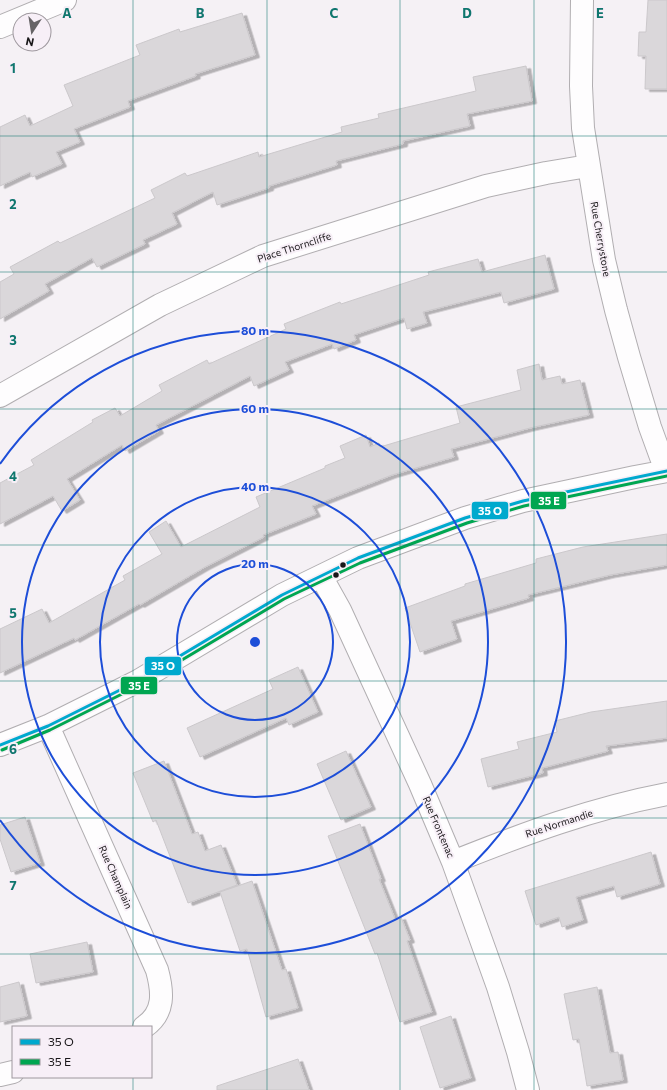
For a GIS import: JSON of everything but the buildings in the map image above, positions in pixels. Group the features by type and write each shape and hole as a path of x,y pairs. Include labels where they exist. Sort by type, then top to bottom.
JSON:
{"street":[{"path":"0,27 65,0"},
{"name":"Rue Cherrystone","path":"582,0 581,86 583,128 604,260 616,310 648,420 667,471"},
{"name":"Place Thorncliffe","path":"0,396 160,305 262,256 486,186 546,173 588,166"},
{"path":"0,745 48,726 138,681 254,611 320,576 358,558 465,518 530,500 667,471"},
{"name":"Rue Frontenac","path":"320,576 340,610 454,862 498,987 528,1090"},
{"name":"Rue Champlain","path":"48,726 157,970 162,986 162,999 152,1022 146,1026"},
{"name":"Rue Normandie","path":"454,862 551,825 667,794"},
{"path":"0,1075 12,1072"}],"transit line":[{"path":"0,745 48,726 138,681 282,595 358,558 465,518 523,501 667,471"},
{"path":"2,750 50,730 140,685 284,599 360,563 467,523 524,506 667,476"}]}
